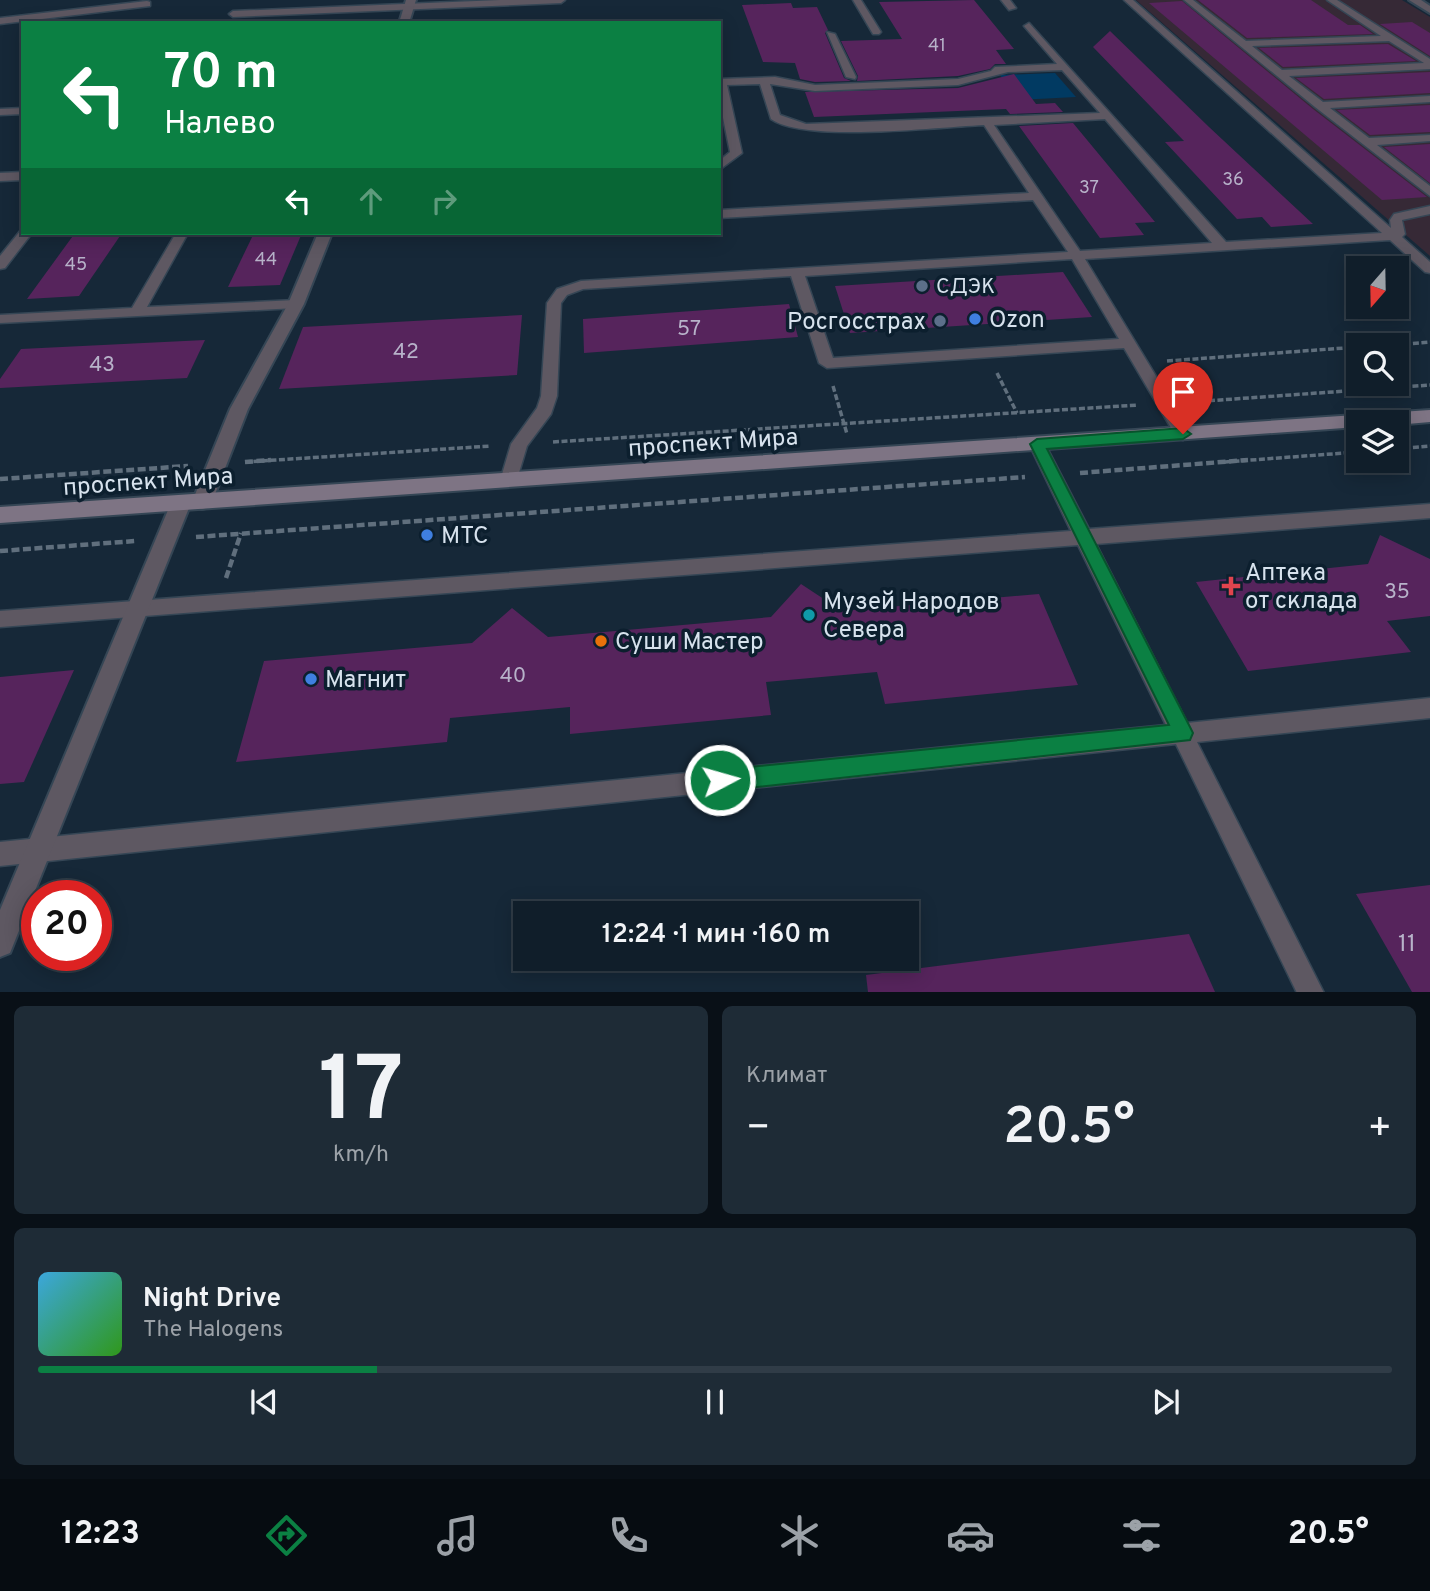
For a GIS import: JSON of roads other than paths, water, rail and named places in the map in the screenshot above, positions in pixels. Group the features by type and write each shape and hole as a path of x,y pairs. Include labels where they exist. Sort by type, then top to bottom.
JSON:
{"main road":[{"name":"проспект Мира","path":"0,515 1430,416"}],"street":[{"path":"1414,0 1428,7"},
{"path":"405,21 410,3"},
{"path":"0,943 166,539 192,502 296,304 324,235"}],"lane":[{"path":"233,14 410,3 561,0"},
{"path":"857,0 876,32"},
{"path":"1005,0 1012,8"},
{"path":"1128,0 1430,269"},
{"path":"1188,0 1430,192"},
{"path":"1331,0 1430,65"},
{"path":"0,21 48,19 105,6 146,4"},
{"path":"1029,26 1223,247"},
{"path":"830,34 851,76"},
{"path":"1244,44 1390,38"},
{"path":"1281,73 1430,65"},
{"path":"721,82 1063,67"},
{"path":"764,80 815,88 893,85 964,81 1006,70"},
{"path":"764,80 775,117 784,123 804,127 826,129 1106,116"},
{"path":"1319,105 1430,99"},
{"path":"721,165 736,153 722,104"},
{"path":"0,112 21,109"},
{"path":"987,122 1077,256 1183,434"},
{"path":"1366,142 1430,138"},
{"path":"0,177 21,176"},
{"path":"721,214 1037,196"},
{"path":"509,481 519,444 545,410 549,396 554,303 562,292 581,285 1392,236 1399,234 1396,220 1398,217 1430,210"},
{"path":"0,265 24,235"},
{"path":"137,312 181,235"},
{"path":"797,273 827,363 1128,343"},
{"path":"0,318 296,304"},
{"path":"1037,444 1311,992"},
{"path":"0,618 1430,511"},
{"path":"0,853 1430,708"}],"place":[{"name":"СДЭК","path":"922,286"},
{"name":"Ozon","path":"975,319"},
{"name":"Росгосстрах","path":"940,321"},
{"name":"МТС","path":"427,535"},
{"name":"Аптека от склада","path":"1231,586"},
{"name":"Музей Народов Севера","path":"809,615"},
{"name":"Суши Мастер","path":"601,641"},
{"name":"Магнит","path":"311,679"}]}
